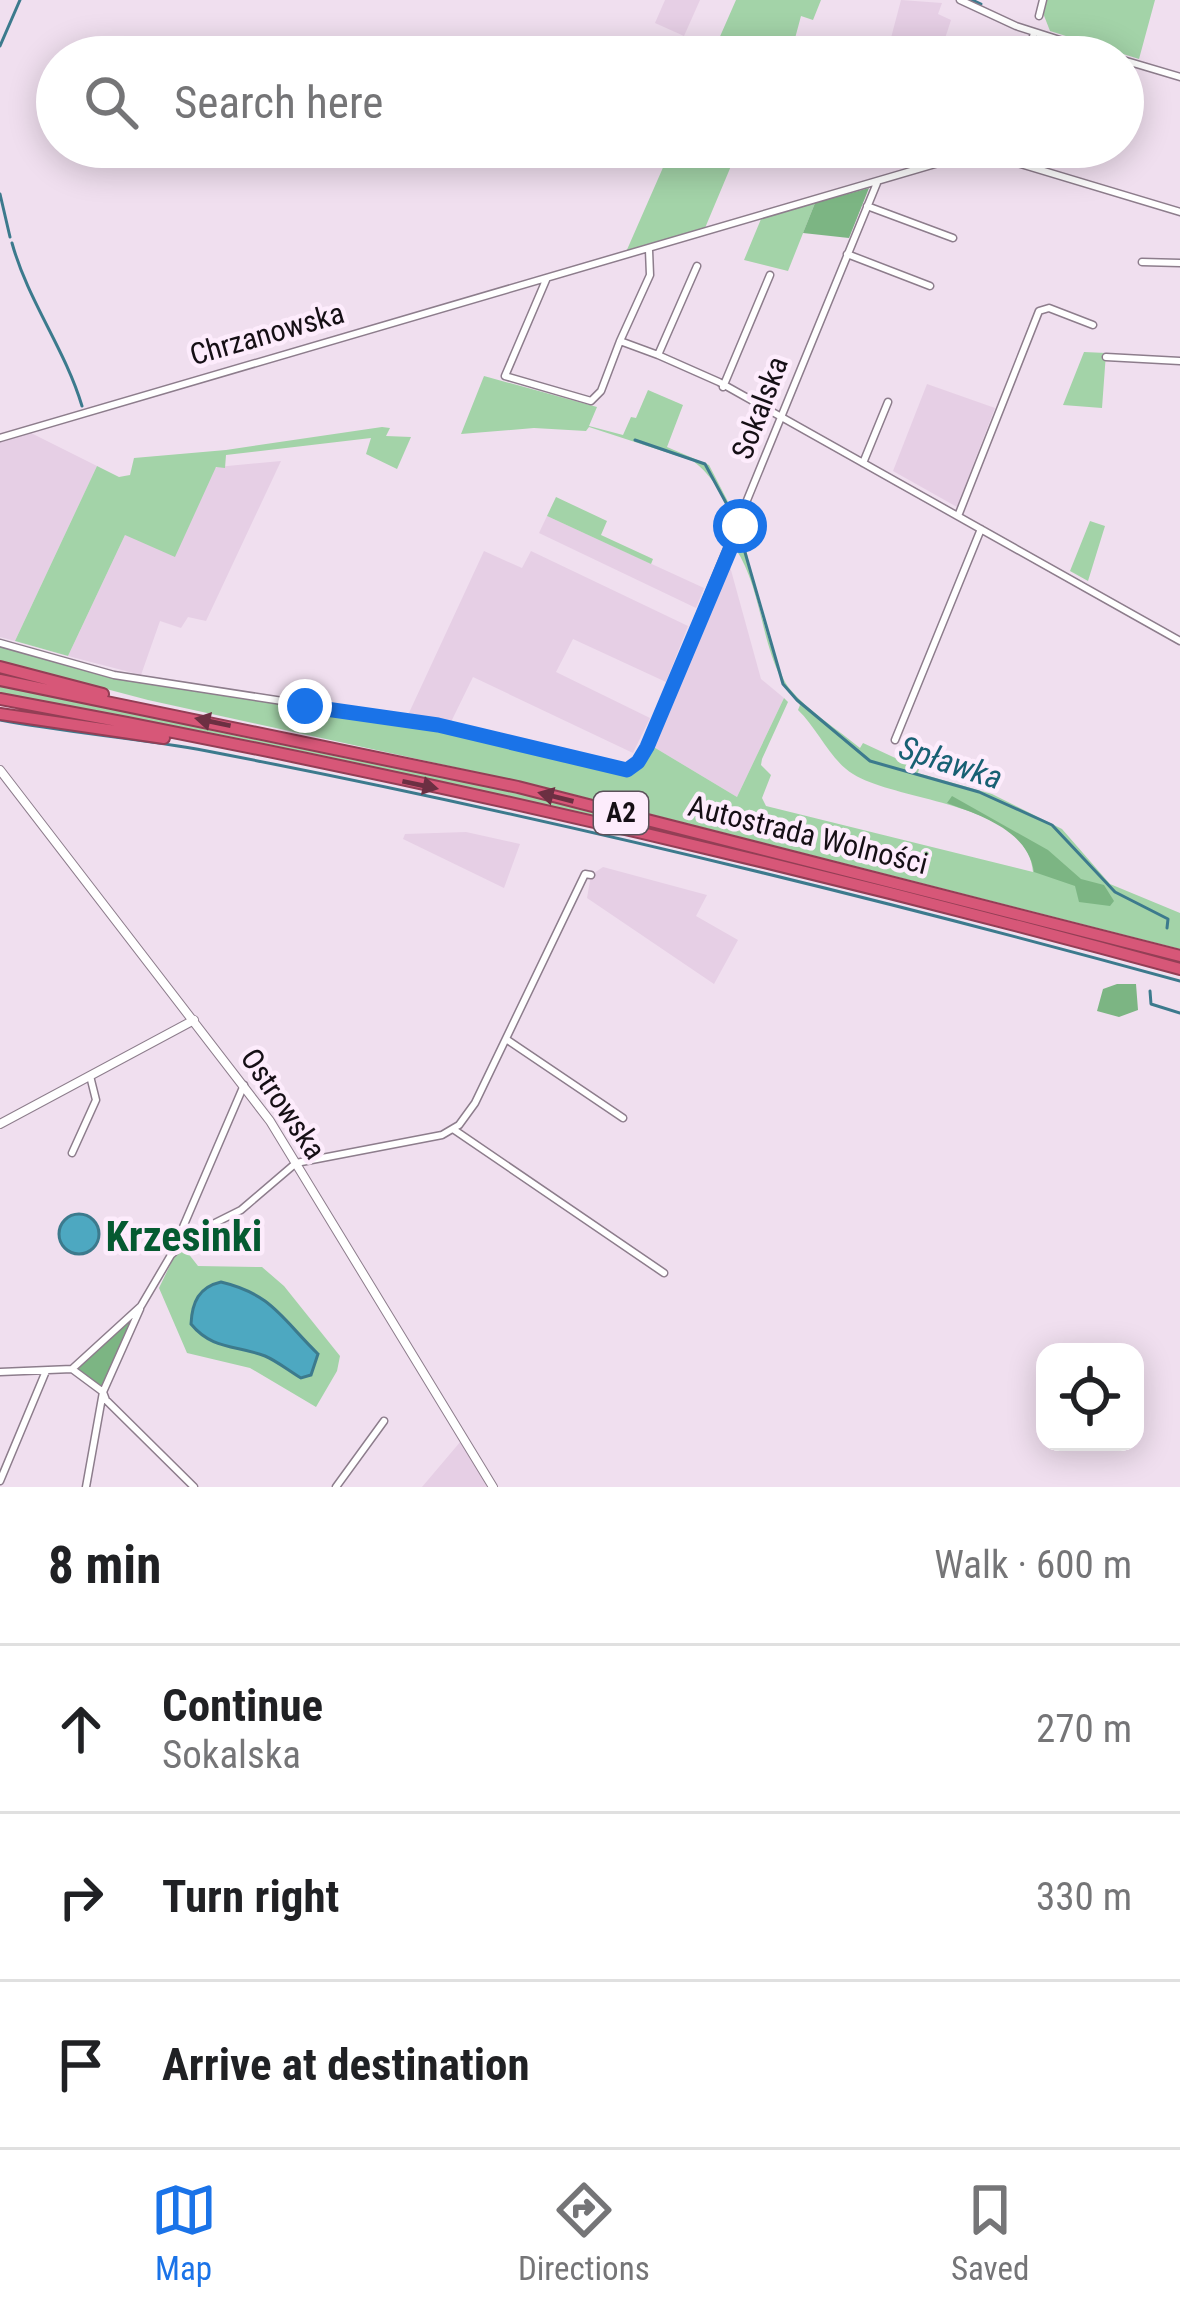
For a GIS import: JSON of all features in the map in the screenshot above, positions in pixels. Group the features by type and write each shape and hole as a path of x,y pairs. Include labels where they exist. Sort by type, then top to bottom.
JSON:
{"highway":[{"path":"0,668 146,709"},
{"name":"Autostrada Wolności","path":"0,680 552,796 1180,956"},
{"name":"Autostrada Wolności","path":"0,699 239,746 771,863 1180,969"},
{"path":"0,714 74,728 239,746"}],"street":[{"path":"960,0 1044,36"},
{"path":"1039,16 1043,0"},
{"path":"1144,66 1180,77"},
{"name":"Chrzanowska","path":"0,438 930,168"},
{"path":"1034,168 1180,212"},
{"name":"Sokalska","path":"0,643 114,675 438,725 619,770 632,767 647,747 877,183"},
{"path":"867,206 953,238"},
{"path":"547,278 505,376 591,400 601,391 650,275 649,249"},
{"path":"847,254 930,286"},
{"path":"1142,262 1180,263"},
{"path":"658,355 697,266"},
{"path":"723,387 770,275"},
{"path":"958,516 1039,311 1048,308 1093,325"},
{"path":"620,341 782,417 1180,641"},
{"path":"1106,357 1180,361"},
{"path":"863,463 888,402"},
{"path":"895,740 981,529"},
{"name":"Ostrowska","path":"0,770 244,1085 493,1487"},
{"path":"171,1255 197,1232 241,1210 296,1163 428,1139 453,1129 475,1103 585,874 591,874"},
{"path":"0,1124 194,1020"},
{"path":"506,1039 623,1118"},
{"path":"72,1153 95,1100 90,1076"},
{"path":"86,1487 103,1392 141,1306 171,1255 244,1085"},
{"path":"453,1129 664,1274"},
{"path":"184,1222 197,1232"},
{"path":"0,1372 72,1369 141,1306"},
{"path":"72,1369 103,1392 194,1487"},
{"path":"0,1481 46,1372"},
{"path":"336,1487 384,1421"}],"shaded area":[{"path":"665,0 700,0 684,36 655,23"},
{"path":"901,0 942,3 938,14 951,20 946,36 891,36"},
{"path":"927,384 995,408 957,507 893,471"},
{"path":"29,432 97,466 15,641 0,637 0,441"},
{"path":"281,461 206,621 188,617 181,628 160,621 141,675 68,656 125,535 217,467"},
{"path":"547,516 704,588 696,608 539,533"},
{"path":"484,551 522,568 531,551 688,626 666,682 573,639 556,672 650,718 633,753 473,677 450,724 408,715"},
{"path":"729,563 761,679 784,698 737,797 652,746"},
{"path":"466,832 520,844 504,888 403,839 405,834"},
{"path":"603,867 707,895 696,916 738,940 714,984 587,898 591,875"},
{"path":"461,1441 487,1487 422,1487"}],"green space":[{"path":"736,0 821,0 813,20 801,16 796,36 720,36"},
{"path":"1046,0 1155,0 1144,41 1144,36 1066,36 1050,31 1043,13"},
{"path":"663,168 730,168 705,228 626,252"},
{"path":"869,188 849,238 803,233 815,203"},
{"path":"815,203 788,271 744,260 761,219"},
{"path":"1084,352 1106,353 1102,408 1063,405"},
{"path":"484,376 597,407 589,426 623,435 648,390 683,405 667,447 709,465 738,521 730,537 721,495 693,461 589,427 586,431 534,428 461,434"},
{"path":"390,428 386,436 411,437 397,469 366,454 371,438 226,455 225,468 216,467 175,557 125,535 68,656 15,641 97,466 119,477 130,475 134,458"},
{"path":"556,497 607,521 601,535 653,559 651,564 547,516"},
{"path":"1090,521 1105,526 1088,581 1070,571"},
{"path":"743,528 768,636 782,676 797,696 860,748 863,743 919,769 918,773 992,794 1062,829 1110,884 1180,913 1180,949 536,785 148,700 0,661 0,646 120,679 407,724 621,772 638,766 652,746 737,797 784,698 788,702 761,765 771,775 762,798 766,806 1033,872 1025,849 1009,831 958,808 874,784 838,761 798,710 800,705 787,688 777,669 735,548"},
{"path":"0,685 545,798 1180,960 1180,964 730,849 0,695"},
{"path":"952,796 1048,850 1081,879 1104,885 1114,901 1110,906 1079,902 1075,886 1034,872 1013,836 947,803"},
{"path":"1136,984 1138,1010 1119,1017 1097,1011 1103,989"},
{"path":"184,1248 198,1266 262,1267 284,1286 340,1356 337,1371 316,1407 250,1368 187,1353 159,1288 175,1255"},
{"path":"135,1316 102,1388 78,1372 79,1364"}],"water":[{"path":"79,1214 93,1220 99,1234 93,1248 79,1254 65,1248 59,1234 65,1220"},
{"path":"221,1282 253,1293 285,1319 318,1354 311,1375 301,1378 265,1356 216,1343 191,1324 202,1292"}],"waterway":[{"path":"0,46 20,0"},
{"path":"972,0 981,4"},
{"path":"0,194 10,237"},
{"path":"12,243 82,406"},
{"name":"Spławka","path":"635,440 705,464 737,523"},
{"name":"Spławka","path":"740,535 783,684 797,700 870,761 979,792 1052,825 1115,892 1168,919 1167,928"},
{"path":"0,720 207,751 452,801 817,886 1180,981"},
{"name":"Spławka","path":"1150,991 1151,1004 1180,1013"}],"district":[{"name":"Krzesinki","path":"184,1236"}],"route":[{"path":"305,706 438,725 627,770 647,747 740,526"}]}
